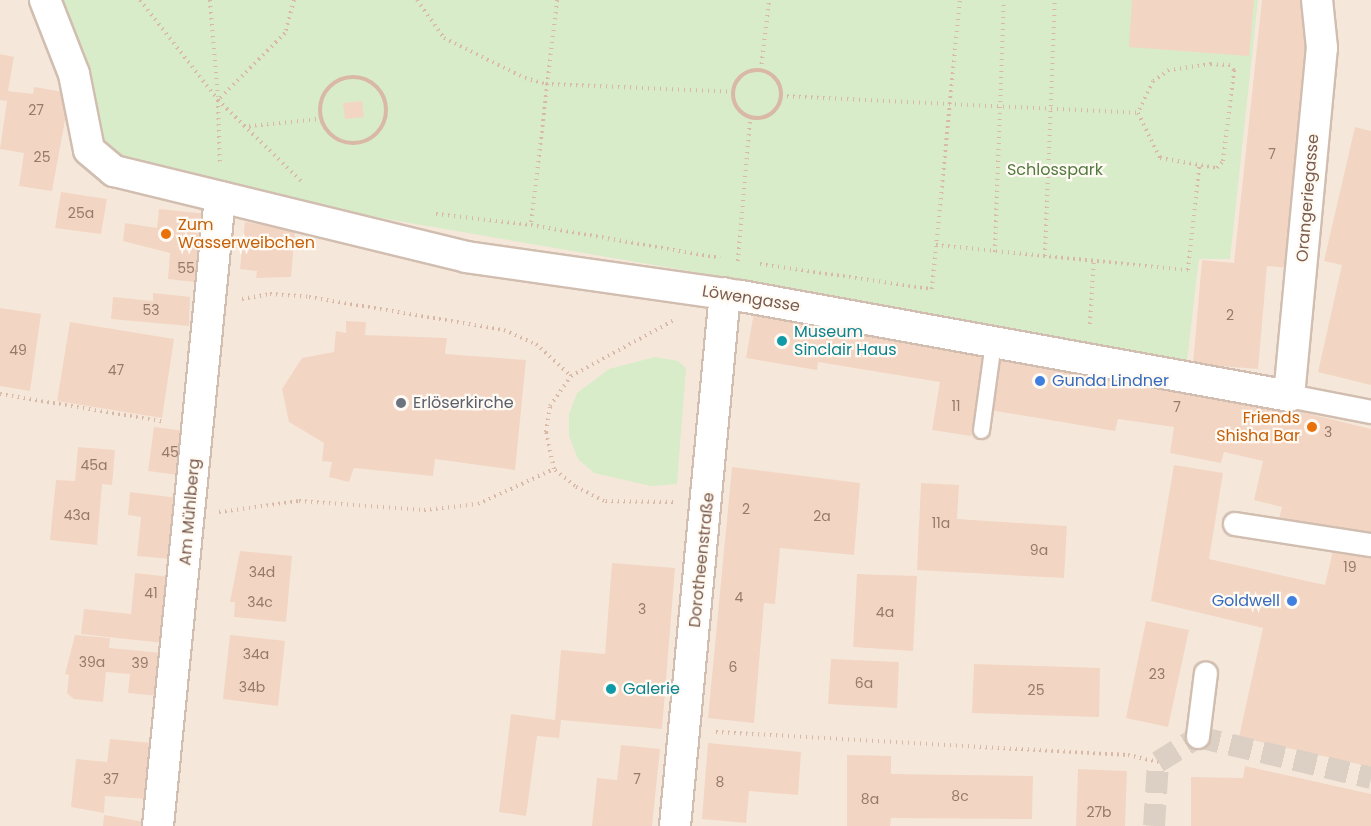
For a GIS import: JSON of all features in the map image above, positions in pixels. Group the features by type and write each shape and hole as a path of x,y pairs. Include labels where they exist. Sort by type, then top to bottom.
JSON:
{"street":[{"name":"Löwengasse","path":"45,0 74,74 89,150 108,168 466,257 725,293 1371,412"},
{"name":"Orangeriegasse","path":"1289,396 1322,48 1317,0"},
{"name":"Am Mühlberg","path":"158,826 220,197"},
{"name":"Dorotheenstraße","path":"675,826 725,293"},
{"path":"1235,524 1371,546"},
{"path":"1198,737 1206,673"}],"lane":[{"path":"981,430 993,342"}],"path":[{"path":"140,0 218,100 248,126 310,192"},
{"path":"210,0 218,100 220,197"},
{"path":"218,100 285,33 294,0"},
{"path":"417,0 444,38 480,60 546,84 733,92"},
{"path":"531,225 557,0"},
{"path":"761,70 769,0"},
{"path":"432,214 531,225 736,261 932,289 960,0"},
{"path":"995,252 1004,0"},
{"path":"1045,256 1055,0"},
{"path":"1230,65 1234,76 1223,161 1216,168 1160,158 1138,113 1153,81 1169,70 1230,65"},
{"path":"761,70 775,77 781,96 772,113 750,117 737,107 733,92 745,72 761,70"},
{"path":"348,77 371,82 385,101 383,125 357,143 335,138 321,119 323,95 348,77"},
{"path":"781,96 1138,113"},
{"path":"707,503 604,501 554,469 546,432 550,406 571,376 725,293 735,279 750,117"},
{"path":"248,126 321,119"},
{"path":"936,245 1188,270 1199,166"},
{"path":"1090,324 1094,261"},
{"path":"209,305 270,294 309,297 504,330 536,344 571,376"},
{"path":"0,394 198,428"},
{"path":"219,512 299,501 424,510 478,504 554,469"},
{"path":"684,732 1128,755 1158,762"}],"shaded area":[{"path":"0,0 1371,0 1371,826 0,826"}],"green space":[{"name":"Schlosspark","path":"60,0 1258,0 1230,259 1199,259 1186,369 735,279 311,206 159,169 108,150"},
{"path":"655,357 678,361 686,368 677,484 651,486 594,473 578,459 569,436 569,414 577,393 609,369"}],"building":[{"path":"1132,0 1254,0 1249,56 1129,47"},
{"path":"1262,0 1303,0 1310,46 1289,268 1267,266 1258,369 1193,364 1202,260 1234,263"},
{"path":"0,54 14,57 8,91 33,94 34,87 70,93 52,191 19,186 24,153 0,149 7,101 0,100"},
{"path":"362,101 364,117 345,119 343,103"},
{"path":"1355,127 1371,131 1371,385 1318,372 1342,265 1324,261"},
{"path":"61,192 107,199 101,234 55,228"},
{"name":"Zum Wasserweibchen","path":"159,209 209,214 202,283 168,279 170,253 123,241 125,223 157,228"},
{"path":"245,222 295,230 291,277 256,278 257,271 240,269"},
{"path":"153,293 190,297 189,326 111,319 113,297 153,301"},
{"path":"0,308 41,314 30,391 0,386"},
{"path":"754,312 985,351 971,436 932,430 940,382 818,362 817,370 746,358"},
{"name":"Erlöserkirche","path":"346,321 366,322 365,335 447,338 445,354 526,360 515,470 435,459 433,476 354,468 349,482 329,477 332,462 322,461 324,443 289,422 282,389 302,358 334,352 336,331 346,333"},
{"path":"70,322 174,339 162,418 57,401"},
{"path":"998,353 1236,396 1371,429 1371,545 1277,527 1282,507 1254,500 1263,461 1224,452 1221,463 1170,453 1174,427 1118,419 1115,431 990,410"},
{"path":"154,427 192,432 186,476 148,471"},
{"path":"78,447 115,450 112,485 102,484 97,545 50,540 56,480 75,481"},
{"path":"1174,465 1223,473 1209,559 1325,585 1335,542 1371,550 1371,767 1239,737 1263,628 1151,601"},
{"path":"732,467 860,483 854,555 780,548 775,604 764,603 754,723 708,718"},
{"path":"921,483 959,485 957,519 1067,526 1064,578 917,570"},
{"path":"130,492 178,498 171,559 137,556 141,517 128,515"},
{"path":"240,551 292,556 286,622 234,617 235,602 230,602"},
{"path":"612,563 675,568 662,729 561,720 559,738 537,736 526,816 499,812 511,714 555,720 561,650 605,654"},
{"path":"135,573 170,577 163,643 81,634 84,609 131,614"},
{"path":"857,574 917,576 913,651 853,647"},
{"path":"1146,621 1189,630 1168,727 1126,718"},
{"path":"75,635 110,638 109,648 162,653 158,696 128,693 130,674 106,672 103,702 74,699 67,693 69,675 65,674"},
{"path":"230,635 285,641 278,706 223,699"},
{"path":"831,659 899,662 897,708 828,704"},
{"path":"974,664 1100,668 1099,717 972,713"},
{"path":"110,739 152,743 147,799 105,796 104,813 71,807 76,759 107,762"},
{"path":"708,743 801,752 798,795 749,791 746,823 702,819"},
{"path":"621,745 660,749 652,826 592,826 597,778 617,780"},
{"path":"847,755 891,756 891,774 1033,776 1032,819 891,818 890,826 847,826"},
{"path":"1245,766 1371,794 1371,826 1191,826 1191,777 1243,778"},
{"path":"1078,769 1127,771 1125,826 1076,826"},
{"path":"104,815 145,822 144,826 103,826"}],"tunnel":[{"path":"1154,826 1158,762 1198,737 1371,778"}],"place":[{"name":"Zum Wasserweibchen","path":"166,234"},
{"name":"Museum Sinclair Haus","path":"782,341"},
{"name":"Gunda Lindner","path":"1040,381"},
{"name":"Erlöserkirche","path":"401,403"},
{"name":"Friends Shisha Bar","path":"1312,427"},
{"name":"Goldwell","path":"1292,601"},
{"name":"Galerie","path":"611,689"}]}
